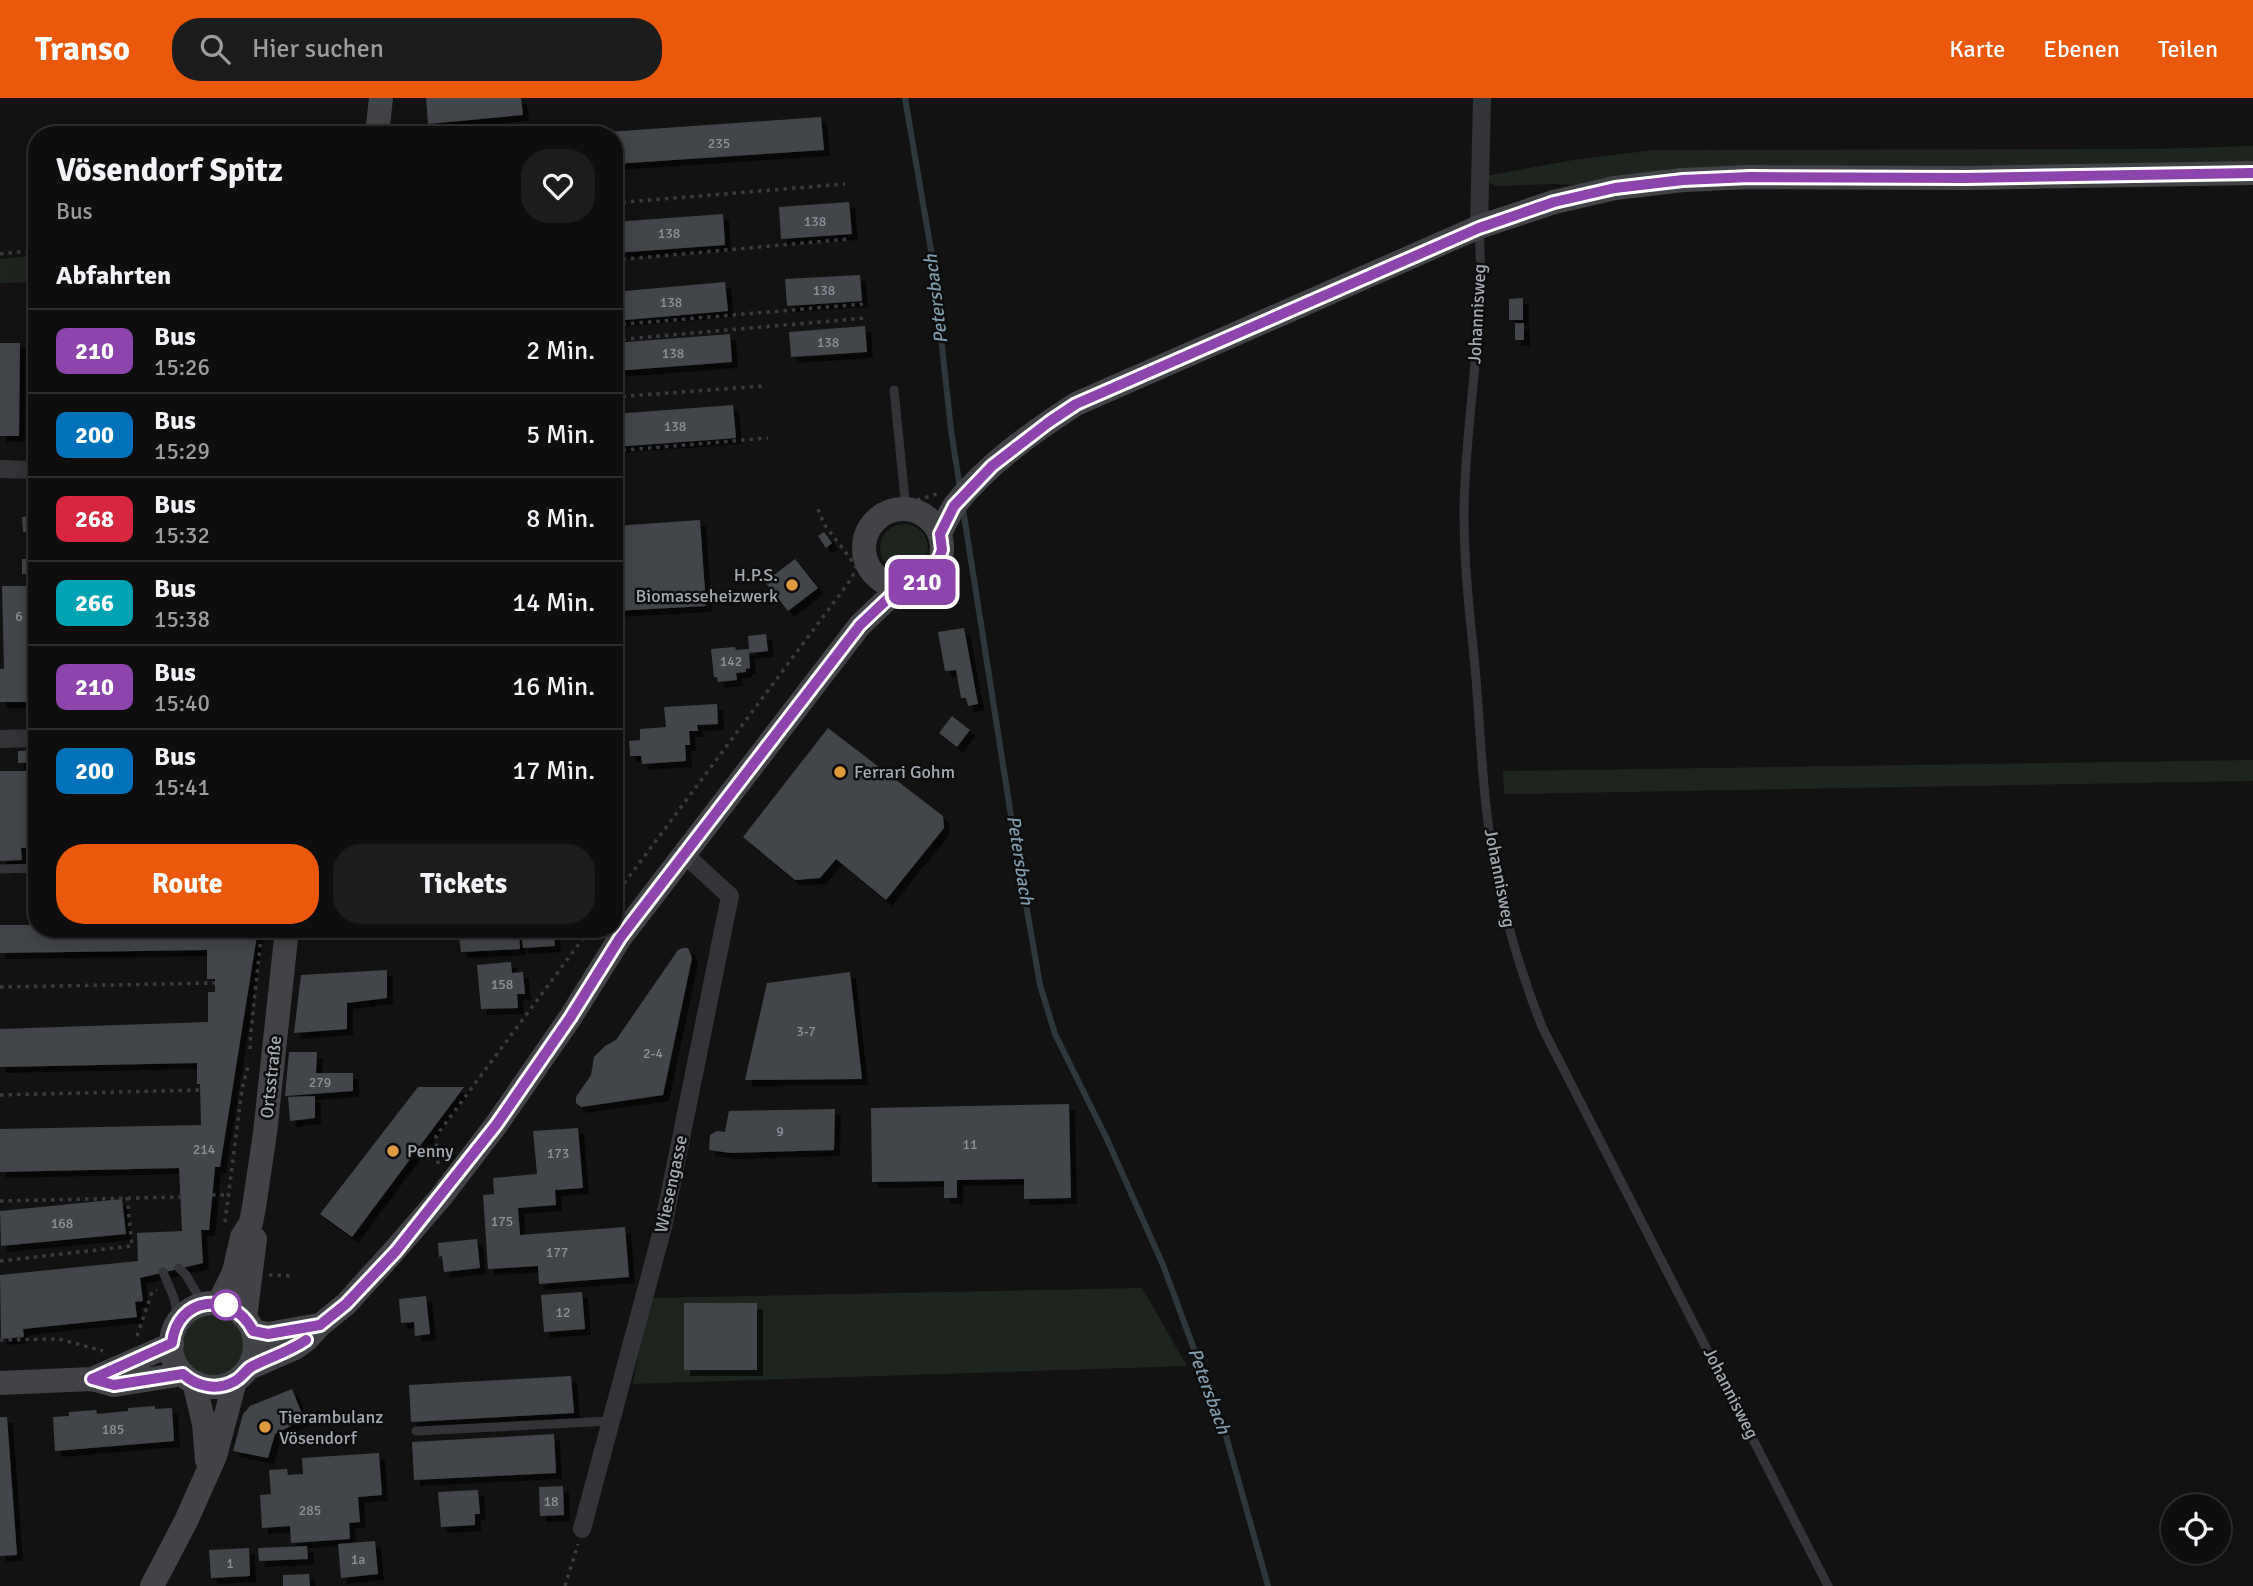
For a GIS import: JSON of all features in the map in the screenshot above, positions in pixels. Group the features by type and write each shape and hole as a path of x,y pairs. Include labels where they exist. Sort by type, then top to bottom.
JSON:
{"main road":[{"path":"378,126 381,98"},
{"path":"948,499 940,534 942,550 934,571 923,582 900,587 875,575 867,564 864,550 868,529 877,519 887,512 948,499 977,482 1023,441 1076,404 1479,228 1554,202 1615,188 1683,180 1750,177 1966,178 2253,173"},
{"path":"911,508 933,523 940,534"},
{"path":"860,625 875,575"},
{"path":"623,934 860,625 900,587"},
{"name":"Ortsstraße","path":"211,1304 234,1272 242,1237 251,1223 265,1133 286,938"},
{"path":"0,1383 92,1379 114,1385 188,1378 214,1387 295,1348 346,1304 396,1251 440,1198 511,1104 570,1018 620,938"},
{"name":"Ortsstraße","path":"249,1324 251,1273 256,1238 251,1223"},
{"path":"92,1379 136,1360 175,1333 189,1311 211,1304 233,1308 249,1324 268,1334 320,1325"},
{"path":"156,1579 215,1456 242,1375 256,1346 249,1324"},
{"path":"175,1333 174,1360 188,1378 204,1424 208,1468"}],"street":[{"name":"Johannisweg","path":"1479,228 1482,98"},
{"path":"0,469 28,470"},
{"path":"0,739 28,738"},
{"name":"Wiesengasse","path":"582,1529 663,1227 730,896 684,854"}],"lane":[{"name":"Johannisweg","path":"1479,228 1481,279 1465,483 1464,537 1487,807 1495,866 1513,944 1543,1029 1828,1586"},
{"path":"894,390 911,508"},
{"path":"0,869 28,868"},
{"path":"179,1268 211,1304"},
{"path":"163,1272 174,1298 175,1333"},
{"path":"416,1432 611,1421"}],"path":[{"path":"623,203 845,184"},
{"path":"623,259 849,239"},
{"path":"0,254 28,251"},
{"path":"623,324 863,304"},
{"path":"623,339 865,318"},
{"path":"623,396 764,386"},
{"path":"623,450 768,438"},
{"path":"911,508 922,499 948,499"},
{"path":"623,885 852,578 856,566 824,524 817,507"},
{"path":"223,1232 242,1089 250,1058 253,981 260,938"},
{"path":"440,1198 436,1136 583,938"},
{"path":"0,987 215,983"},
{"path":"234,1089 242,1089"},
{"path":"0,1095 201,1090"},
{"path":"212,1195 229,1195"},
{"path":"0,1261 132,1246 127,1197"},
{"path":"0,1201 180,1197"},
{"path":"251,1273 293,1276"},
{"path":"136,1360 135,1342 152,1292 168,1283"},
{"path":"0,1340 59,1339 106,1353"},
{"path":"565,1586 582,1529"}],"shaded area":[{"path":"2253,146 2253,162 1582,185 1496,186 1488,182 1486,176 1573,160 1654,150 2153,149"},
{"path":"28,256 28,282 0,283 0,259"},
{"path":"904,524 921,531 928,548 921,565 904,572 887,565 880,548 887,531"},
{"path":"2253,760 2253,781 1504,794 1503,771"},
{"path":"1142,1288 1187,1366 633,1384 649,1298"},
{"path":"213,1311 226,1314 237,1321 244,1332 247,1345 244,1358 237,1369 226,1376 213,1379 200,1376 189,1369 182,1358 179,1345 182,1332 189,1321 200,1314"}],"building":[{"path":"426,98 521,98 523,115 428,124"},
{"path":"821,117 824,150 623,163 623,131"},
{"path":"849,202 852,234 781,239 779,207"},
{"path":"723,214 725,245 623,252 623,221"},
{"path":"860,275 862,301 787,306 785,279"},
{"path":"725,282 728,311 623,320 623,291"},
{"path":"1523,298 1523,320 1509,320 1509,299"},
{"path":"1515,323 1524,323 1524,340 1515,340"},
{"path":"865,326 867,352 791,357 789,332"},
{"path":"730,334 732,362 623,370 623,342"},
{"path":"0,343 20,343 19,436 0,436"},
{"path":"733,405 736,438 623,446 623,413"},
{"path":"28,516 28,532 23,532 22,517"},
{"path":"700,520 706,606 623,611 623,525"},
{"path":"824,532 832,543 826,548 818,536"},
{"path":"22,559 28,559 28,574 22,574"},
{"name":"H.P.S. Biomasseheizwerk","path":"795,559 818,588 788,611 765,582"},
{"path":"2,586 28,586 28,702 0,702 0,669 4,669"},
{"path":"964,628 978,704 968,706 966,698 961,698 956,670 945,671 938,632"},
{"path":"766,634 768,651 749,653 750,668 746,669 746,672 736,673 737,680 718,682 717,677 714,677 711,649 749,649 748,636"},
{"path":"717,704 718,724 697,725 698,731 689,731 690,745 685,745 686,761 642,764 641,756 630,756 629,741 640,740 640,729 666,727 664,707"},
{"path":"952,716 970,730 957,747 939,733"},
{"name":"Ferrari Gohm","path":"828,728 943,816 944,828 886,900 836,859 820,878 795,880 743,837"},
{"path":"28,750 28,762 18,763 18,751"},
{"path":"0,771 28,771 28,848 21,848 22,860 0,861"},
{"path":"0,925 28,925 28,938 257,938 220,1167 215,1167 209,1230 201,1230 203,1263 140,1278 143,1301 135,1302 137,1317 23,1329 24,1337 1,1339 0,1275 138,1261 137,1233 182,1231 179,1168 0,1172 0,1129 201,1125 197,1063 0,1067 0,1029 208,1022 208,992 215,992 215,979 207,979 207,950 0,953"},
{"path":"459,938 519,938 520,949 461,952"},
{"path":"522,938 554,938 555,946 523,948"},
{"path":"688,948 692,958 663,1095 581,1107 576,1103 576,1097 591,1075 594,1057 616,1040 678,950"},
{"path":"511,962 512,973 523,972 525,994 517,994 518,1008 481,1009 477,965"},
{"path":"387,970 387,998 347,1003 347,1029 294,1033 301,975"},
{"path":"850,972 862,1079 745,1080 767,983"},
{"path":"289,1052 317,1052 316,1073 353,1073 353,1091 285,1096"},
{"name":"Penny","path":"418,1087 464,1087 352,1237 320,1214"},
{"path":"315,1096 315,1118 290,1121 288,1097"},
{"path":"1069,1104 1071,1198 1024,1199 1024,1179 957,1180 957,1198 944,1198 944,1181 872,1182 871,1108"},
{"path":"835,1109 834,1150 731,1153 709,1150 710,1135 717,1131 725,1132 729,1111"},
{"path":"578,1128 583,1188 555,1190 556,1205 518,1208 520,1235 625,1227 629,1277 539,1284 538,1266 488,1269 483,1195 494,1194 493,1178 537,1174 533,1131"},
{"path":"122,1199 126,1234 1,1246 0,1211"},
{"path":"477,1239 480,1268 444,1272 438,1243"},
{"path":"582,1292 585,1329 544,1332 541,1295"},
{"path":"426,1296 430,1334 415,1336 414,1322 401,1323 399,1299"},
{"path":"684,1303 757,1303 757,1370 684,1370"},
{"path":"571,1376 574,1413 411,1422 409,1385"},
{"name":"Tierambulanz Vösendorf","path":"292,1389 304,1419 275,1434 268,1458 233,1451 243,1414 250,1406"},
{"path":"155,1406 155,1409 172,1408 174,1441 55,1451 53,1417 69,1416 69,1412 96,1410 97,1414"},
{"path":"0,1417 7,1417 17,1555 0,1556"},
{"path":"554,1434 556,1473 414,1480 412,1442"},
{"path":"379,1453 382,1495 358,1497 360,1522 349,1523 350,1539 291,1543 290,1526 262,1528 260,1495 271,1494 269,1470 287,1469 288,1475 303,1474 302,1458"},
{"path":"563,1486 564,1515 540,1516 539,1487"},
{"path":"478,1490 480,1514 475,1514 475,1525 441,1527 438,1492"},
{"path":"375,1541 378,1574 341,1578 338,1544"},
{"path":"307,1546 308,1559 259,1561 258,1548"},
{"path":"249,1548 250,1576 211,1578 209,1550"},
{"path":"309,1574 310,1586 283,1586 283,1575"}],"waterway":[{"name":"Petersbach","path":"905,98 933,262 960,488"},
{"name":"Petersbach","path":"963,509 1040,985 1055,1034 1106,1137 1163,1265 1226,1436 1268,1586"}],"bus line":[{"name":"210","path":"623,934 860,625 900,587 923,582 934,571 941,557 940,534 954,506 992,466 1076,404 1479,228 1554,202 1615,188 1683,180 1750,177 1966,178 2253,173"},
{"name":"210","path":"306,1340 295,1348 249,1368 235,1381 221,1386 200,1385 183,1374 114,1385 92,1379 172,1343 179,1322 189,1311 203,1304 219,1303 233,1308 240,1312 253,1331 268,1334 320,1325 331,1317 396,1251 496,1125 570,1018 620,938"}],"place":[{"name":"H.P.S. Biomasseheizwerk","path":"792,585"},
{"name":"Ferrari Gohm","path":"840,772"},
{"name":"Penny","path":"393,1151"},
{"name":"Tierambulanz Vösendorf","path":"265,1427"}]}
